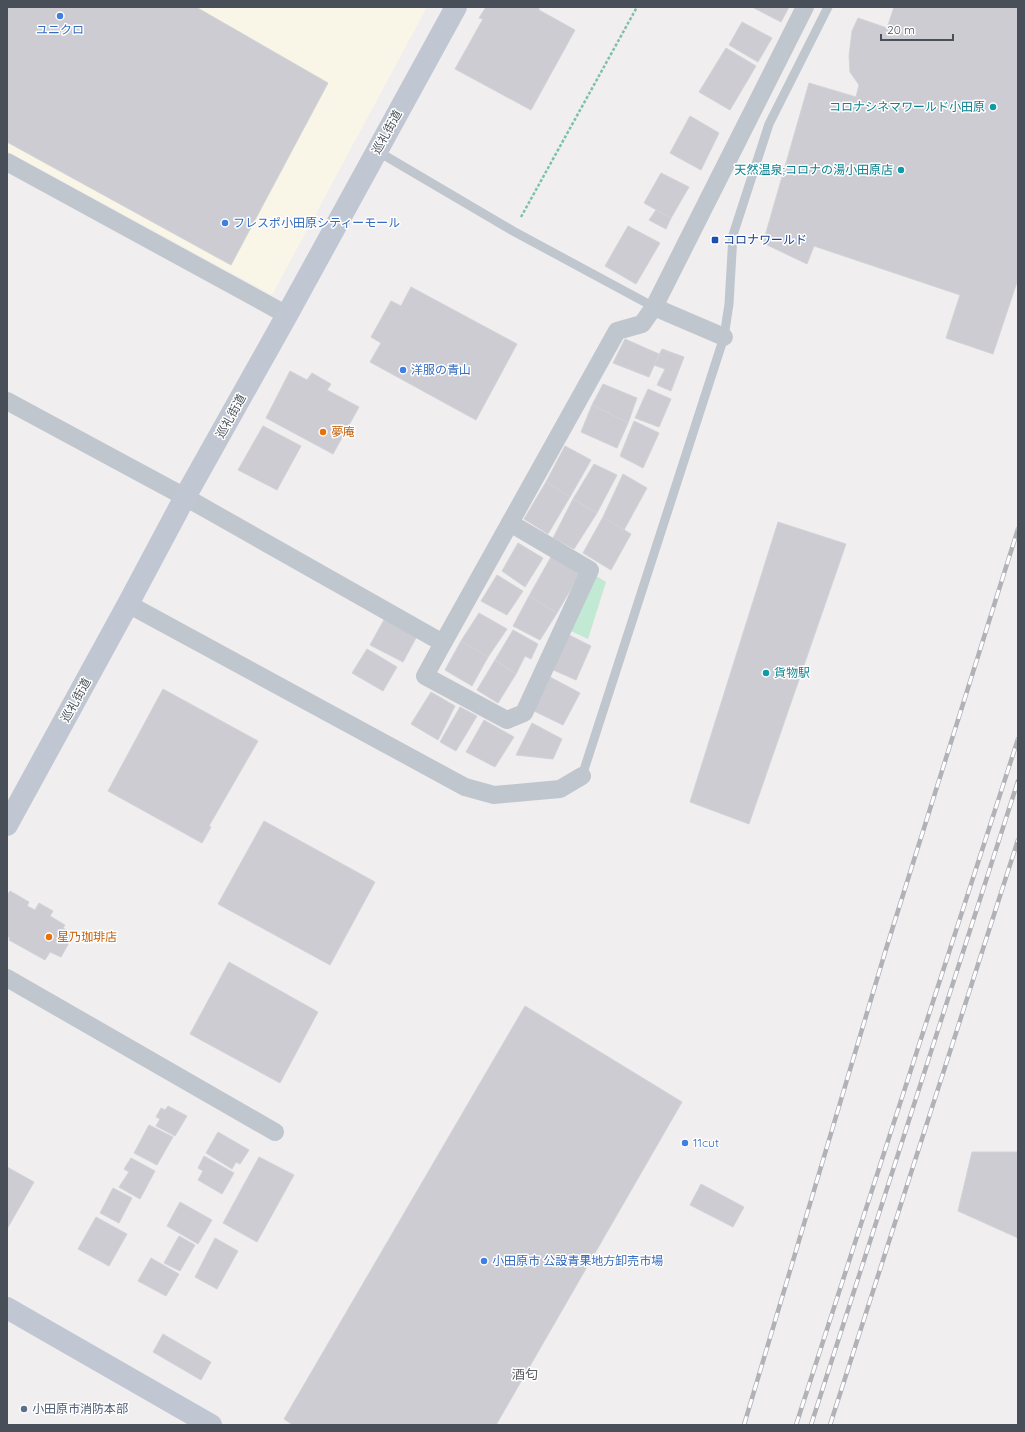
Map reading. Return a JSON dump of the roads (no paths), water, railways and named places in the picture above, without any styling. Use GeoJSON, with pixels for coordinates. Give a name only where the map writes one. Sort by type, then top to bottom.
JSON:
{"type":"FeatureCollection","features":[{"type":"Feature","properties":{"kind":"street","name":"巡礼街道"},"geometry":{"type":"LineString","coordinates":[[7,825],[185,497],[456,7]]}},
{"type":"Feature","properties":{"kind":"street"},"geometry":{"type":"LineString","coordinates":[[510,523],[590,570],[524,713],[507,720],[425,676],[616,331],[642,324],[654,307],[805,7]]}},
{"type":"Feature","properties":{"kind":"street"},"geometry":{"type":"LineString","coordinates":[[7,162],[287,315]]}},
{"type":"Feature","properties":{"kind":"street"},"geometry":{"type":"LineString","coordinates":[[654,307],[724,337]]}},
{"type":"Feature","properties":{"kind":"street"},"geometry":{"type":"LineString","coordinates":[[7,401],[185,497],[443,643]]}},
{"type":"Feature","properties":{"kind":"street"},"geometry":{"type":"LineString","coordinates":[[128,604],[465,787],[494,795],[560,789],[582,776]]}},
{"type":"Feature","properties":{"kind":"street"},"geometry":{"type":"LineString","coordinates":[[7,978],[275,1132]]}},
{"type":"Feature","properties":{"kind":"street"},"geometry":{"type":"LineString","coordinates":[[7,1308],[211,1425]]}},
{"type":"Feature","properties":{"kind":"lane"},"geometry":{"type":"LineString","coordinates":[[582,776],[724,337],[729,304],[733,235],[769,124],[828,7]]}},
{"type":"Feature","properties":{"kind":"lane"},"geometry":{"type":"LineString","coordinates":[[376,151],[513,231],[654,307]]}},
{"type":"Feature","properties":{"kind":"railway"},"geometry":{"type":"LineString","coordinates":[[744,1425],[886,949],[1018,529]]}},
{"type":"Feature","properties":{"kind":"railway"},"geometry":{"type":"LineString","coordinates":[[796,1425],[1018,739]]}},
{"type":"Feature","properties":{"kind":"railway"},"geometry":{"type":"LineString","coordinates":[[811,1425],[1018,781]]}},
{"type":"Feature","properties":{"kind":"railway"},"geometry":{"type":"LineString","coordinates":[[830,1425],[1018,840]]}},
{"type":"Feature","properties":{"kind":"place","name":"ユニクロ"},"geometry":{"type":"Point","coordinates":[60,16]}},
{"type":"Feature","properties":{"kind":"place","name":"コロナシネマワールド小田原"},"geometry":{"type":"Point","coordinates":[993,107]}},
{"type":"Feature","properties":{"kind":"place","name":"天然温泉;コロナの湯小田原店"},"geometry":{"type":"Point","coordinates":[901,170]}},
{"type":"Feature","properties":{"kind":"place","name":"フレスポ小田原シティーモール"},"geometry":{"type":"Point","coordinates":[225,223]}},
{"type":"Feature","properties":{"kind":"place","name":"コロナワールド"},"geometry":{"type":"Point","coordinates":[715,240]}},
{"type":"Feature","properties":{"kind":"place","name":"洋服の青山"},"geometry":{"type":"Point","coordinates":[403,370]}},
{"type":"Feature","properties":{"kind":"place","name":"夢庵"},"geometry":{"type":"Point","coordinates":[323,432]}},
{"type":"Feature","properties":{"kind":"place","name":"貨物駅"},"geometry":{"type":"Point","coordinates":[766,673]}},
{"type":"Feature","properties":{"kind":"place","name":"星乃珈琲店"},"geometry":{"type":"Point","coordinates":[49,937]}},
{"type":"Feature","properties":{"kind":"place","name":"11cut"},"geometry":{"type":"Point","coordinates":[685,1143]}},
{"type":"Feature","properties":{"kind":"place","name":"小田原市 公設青果地方卸売市場"},"geometry":{"type":"Point","coordinates":[484,1261]}},
{"type":"Feature","properties":{"kind":"place","name":"小田原市消防本部"},"geometry":{"type":"Point","coordinates":[24,1409]}},
{"type":"Feature","properties":{"kind":"district","name":"酒匂"},"geometry":{"type":"Point","coordinates":[525,1374]}}]}
